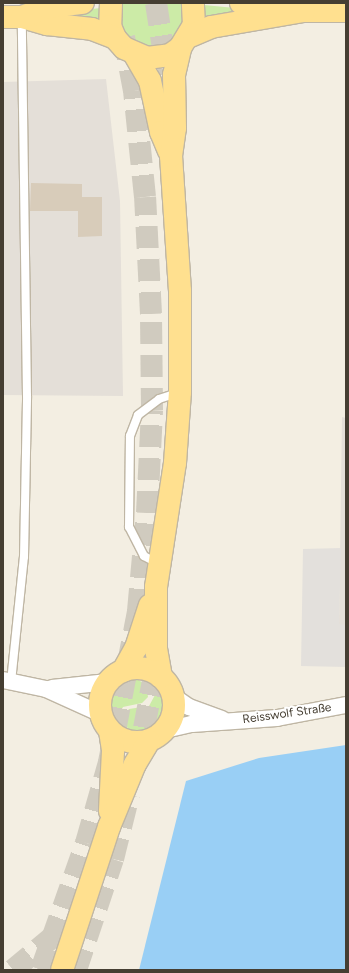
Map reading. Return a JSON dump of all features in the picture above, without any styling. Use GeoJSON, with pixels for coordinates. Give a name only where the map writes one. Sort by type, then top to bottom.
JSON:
{"type":"FeatureCollection","features":[{"type":"Feature","properties":{"kind":"main road"},"geometry":{"type":"LineString","coordinates":[[12,17],[48,7],[83,3]]}},
{"type":"Feature","properties":{"kind":"main road"},"geometry":{"type":"LineString","coordinates":[[111,3],[110,26],[115,38]]}},
{"type":"Feature","properties":{"kind":"main road"},"geometry":{"type":"LineString","coordinates":[[109,827],[113,758],[101,697],[136,648],[156,587],[175,463],[180,392],[180,291],[171,156],[175,128],[174,75],[185,42],[194,25],[193,3]]}},
{"type":"Feature","properties":{"kind":"main road"},"geometry":{"type":"LineString","coordinates":[[241,3],[304,11],[346,11]]}},
{"type":"Feature","properties":{"kind":"main road"},"geometry":{"type":"LineString","coordinates":[[135,55],[159,58],[211,27],[304,11]]}},
{"type":"Feature","properties":{"kind":"main road"},"geometry":{"type":"LineString","coordinates":[[12,17],[47,24],[92,29],[115,38],[135,55],[150,82],[161,132],[171,156]]}},
{"type":"Feature","properties":{"kind":"main road"},"geometry":{"type":"LineString","coordinates":[[62,970],[109,827],[135,764],[174,714],[173,696],[161,677],[156,650],[156,587]]}},
{"type":"Feature","properties":{"kind":"main road"},"geometry":{"type":"LineString","coordinates":[[116,676],[143,668],[161,677]]}},
{"type":"Feature","properties":{"kind":"main road"},"geometry":{"type":"LineString","coordinates":[[105,722],[128,742],[157,735]]}},
{"type":"Feature","properties":{"kind":"street"},"geometry":{"type":"LineString","coordinates":[[7,681],[46,689],[88,687],[116,676]]}},
{"type":"Feature","properties":{"kind":"street"},"geometry":{"type":"LineString","coordinates":[[46,689],[105,722]]}},
{"type":"Feature","properties":{"kind":"street","name":"Reisswolf Straße"},"geometry":{"type":"LineString","coordinates":[[173,696],[189,707],[227,721]]}},
{"type":"Feature","properties":{"kind":"street","name":"Reisswolf Straße"},"geometry":{"type":"LineString","coordinates":[[157,735],[227,721],[271,718],[346,705]]}},
{"type":"Feature","properties":{"kind":"lane"},"geometry":{"type":"LineString","coordinates":[[7,681],[24,557],[27,396],[12,17]]}},
{"type":"Feature","properties":{"kind":"lane"},"geometry":{"type":"LineString","coordinates":[[160,565],[144,556],[129,527],[130,436],[138,415],[148,407],[180,392]]}},
{"type":"Feature","properties":{"kind":"shaded area"},"geometry":{"type":"Polygon","coordinates":[[[106,79],[120,201],[123,396],[3,395],[3,82],[106,79]]]}},
{"type":"Feature","properties":{"kind":"shaded area"},"geometry":{"type":"Polygon","coordinates":[[[342,417],[346,418],[346,667],[339,625],[342,417]]]}},
{"type":"Feature","properties":{"kind":"shaded area"},"geometry":{"type":"Polygon","coordinates":[[[341,548],[339,624],[346,625],[346,667],[301,666],[303,549],[341,548]]]}},
{"type":"Feature","properties":{"kind":"green space"},"geometry":{"type":"Polygon","coordinates":[[[121,3],[184,3],[183,32],[166,47],[143,48],[124,34],[120,24],[121,3]]]}},
{"type":"Feature","properties":{"kind":"green space"},"geometry":{"type":"Polygon","coordinates":[[[204,5],[266,11],[205,22],[204,5]]]}},
{"type":"Feature","properties":{"kind":"green space"},"geometry":{"type":"Polygon","coordinates":[[[101,8],[101,23],[44,14],[101,8]]]}},
{"type":"Feature","properties":{"kind":"green space"},"geometry":{"type":"Polygon","coordinates":[[[137,679],[146,685],[148,697],[142,703],[123,707],[118,717],[120,727],[110,709],[113,693],[122,683],[137,679]]]}},
{"type":"Feature","properties":{"kind":"green space"},"geometry":{"type":"Polygon","coordinates":[[[152,684],[163,698],[162,714],[148,730],[133,732],[124,725],[124,716],[129,709],[149,706],[155,695],[152,684]]]}},
{"type":"Feature","properties":{"kind":"water"},"geometry":{"type":"Polygon","coordinates":[[[346,745],[346,970],[139,970],[186,781],[259,758],[346,745]]]}},
{"type":"Feature","properties":{"kind":"building"},"geometry":{"type":"Polygon","coordinates":[[[31,183],[82,184],[82,197],[102,197],[102,236],[78,237],[78,211],[30,211],[31,183]]]}},
{"type":"Feature","properties":{"kind":"tunnel"},"geometry":{"type":"LineString","coordinates":[[156,3],[167,74]]}},
{"type":"Feature","properties":{"kind":"tunnel"},"geometry":{"type":"LineString","coordinates":[[41,970],[86,843],[109,762],[138,611],[147,513],[152,410],[151,314],[145,197],[134,91],[124,37]]}},
{"type":"Feature","properties":{"kind":"tunnel"},"geometry":{"type":"LineString","coordinates":[[138,760],[158,654]]}},
{"type":"Feature","properties":{"kind":"tunnel"},"geometry":{"type":"LineString","coordinates":[[76,970],[113,859],[129,795]]}},
{"type":"Feature","properties":{"kind":"tunnel"},"geometry":{"type":"LineString","coordinates":[[13,970],[55,935]]}}]}
